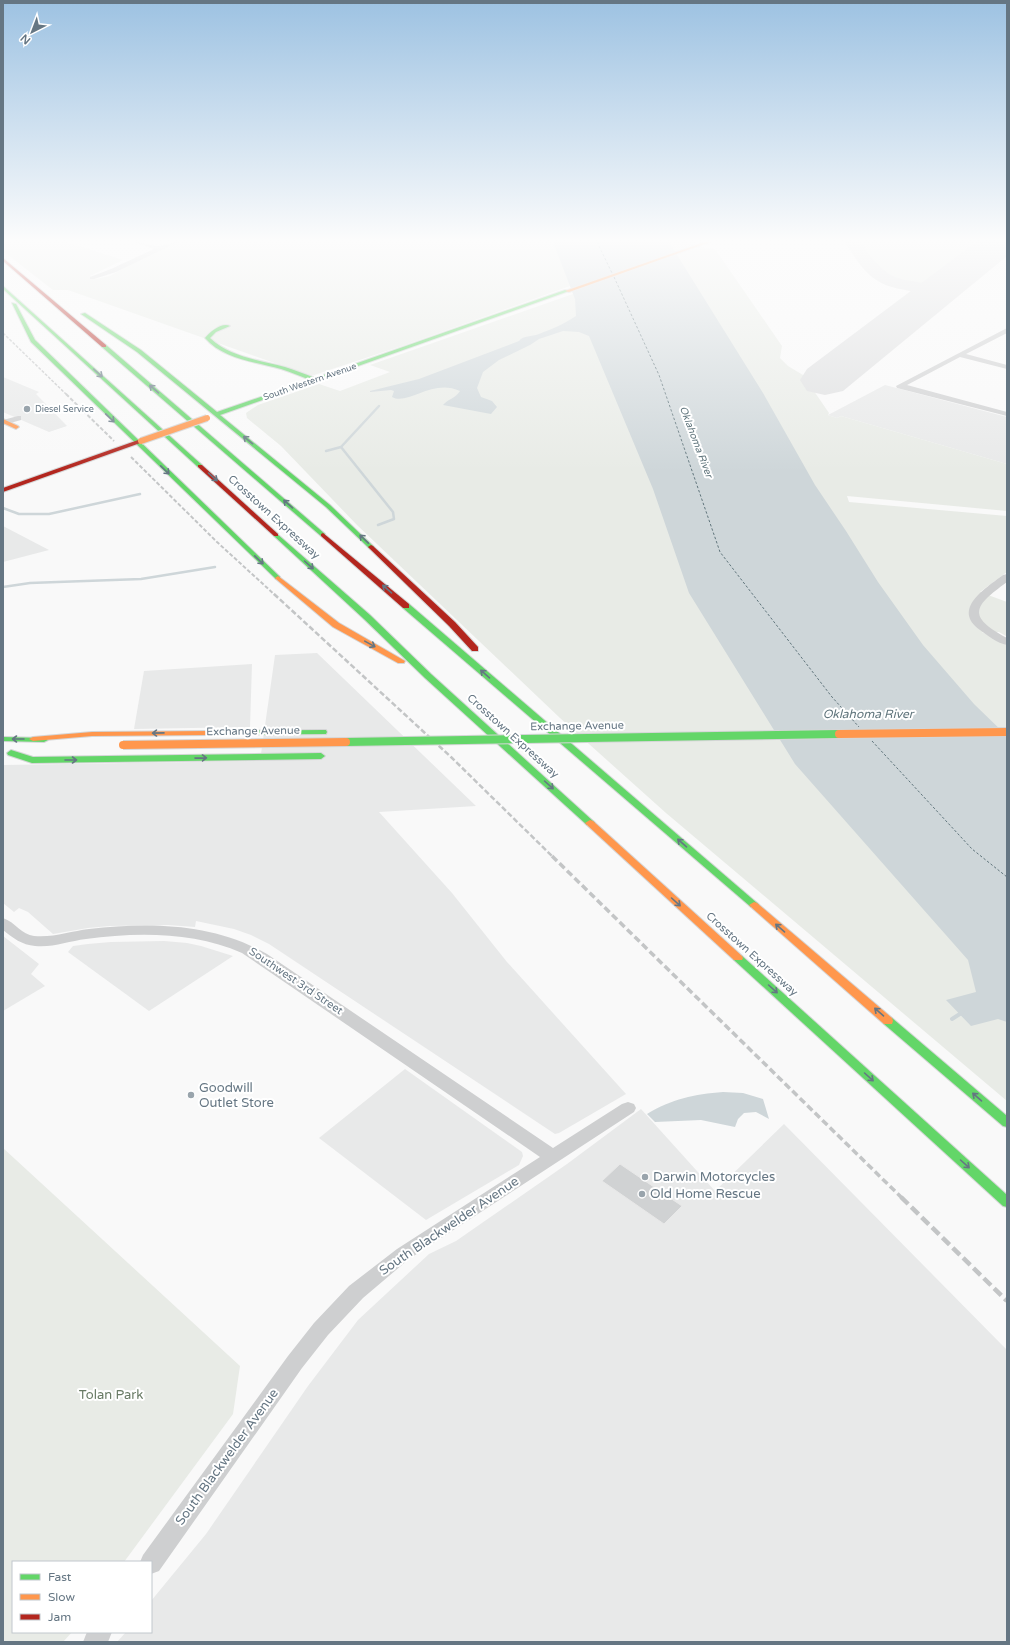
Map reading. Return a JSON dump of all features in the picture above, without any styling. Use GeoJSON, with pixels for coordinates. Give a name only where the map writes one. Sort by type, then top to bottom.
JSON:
{"type":"FeatureCollection","features":[{"type":"Feature","properties":{"kind":"main road"},"geometry":{"type":"LineString","coordinates":[[21,319],[33,341],[282,582],[336,625],[428,676]]}},
{"type":"Feature","properties":{"kind":"main road","name":"Crosstown Expressway"},"geometry":{"type":"LineString","coordinates":[[38,319],[367,617],[428,676],[1007,1202]]}},
{"type":"Feature","properties":{"kind":"main road","name":"Crosstown Expressway"},"geometry":{"type":"LineString","coordinates":[[72,319],[1007,1123]]}},
{"type":"Feature","properties":{"kind":"main road"},"geometry":{"type":"LineString","coordinates":[[91,319],[139,351],[328,506],[452,624],[546,727]]}},
{"type":"Feature","properties":{"kind":"main road","name":"South Western Avenue"},"geometry":{"type":"LineString","coordinates":[[3,490],[488,319]]}},
{"type":"Feature","properties":{"kind":"main road"},"geometry":{"type":"LineString","coordinates":[[228,326],[210,333],[207,338],[208,341],[214,345],[266,365],[275,371],[311,381]]}},
{"type":"Feature","properties":{"kind":"main road"},"geometry":{"type":"LineString","coordinates":[[4,422],[17,422]]}},
{"type":"Feature","properties":{"kind":"main road"},"geometry":{"type":"LineString","coordinates":[[33,739],[92,734],[323,732]]}},
{"type":"Feature","properties":{"kind":"main road","name":"Exchange Avenue"},"geometry":{"type":"LineString","coordinates":[[3,739],[33,739],[115,745],[1007,732]]}},
{"type":"Feature","properties":{"kind":"main road"},"geometry":{"type":"LineString","coordinates":[[7,753],[96,750]]}},
{"type":"Feature","properties":{"kind":"main road"},"geometry":{"type":"LineString","coordinates":[[7,753],[32,760],[321,756]]}},
{"type":"Feature","properties":{"kind":"street"},"geometry":{"type":"LineString","coordinates":[[1007,330],[900,386],[1007,414]]}},
{"type":"Feature","properties":{"kind":"street"},"geometry":{"type":"LineString","coordinates":[[959,355],[1007,367]]}},
{"type":"Feature","properties":{"kind":"street"},"geometry":{"type":"LineString","coordinates":[[1007,577],[975,603],[973,612],[979,625],[1007,642]]}},
{"type":"Feature","properties":{"kind":"street"},"geometry":{"type":"LineString","coordinates":[[321,756],[323,732]]}},
{"type":"Feature","properties":{"kind":"street","name":"Southwest 3rd Street"},"geometry":{"type":"LineString","coordinates":[[3,923],[24,938],[35,941],[45,941],[99,932],[156,930],[202,934],[238,944],[264,959],[553,1157]]}},
{"type":"Feature","properties":{"kind":"street","name":"South Blackwelder Avenue"},"geometry":{"type":"LineString","coordinates":[[152,1562],[303,1351],[321,1329],[356,1292],[403,1254],[628,1108]]}},
{"type":"Feature","properties":{"kind":"street"},"geometry":{"type":"LineString","coordinates":[[94,1642],[100,1633]]}},
{"type":"Feature","properties":{"kind":"shaded area","name":"Diesel Service"},"geometry":{"type":"Polygon","coordinates":[[[3,377],[39,392],[36,394],[67,426],[49,432],[3,412],[3,377]]]}},
{"type":"Feature","properties":{"kind":"shaded area"},"geometry":{"type":"Polygon","coordinates":[[[885,385],[1007,417],[1007,464],[841,416],[837,418],[828,415],[885,385]]]}},
{"type":"Feature","properties":{"kind":"shaded area"},"geometry":{"type":"Polygon","coordinates":[[[3,526],[49,550],[3,562],[3,526]]]}},
{"type":"Feature","properties":{"kind":"shaded area"},"geometry":{"type":"Polygon","coordinates":[[[317,653],[476,806],[379,812],[452,893],[507,962],[626,1094],[555,1134],[269,944],[251,935],[234,929],[196,921],[195,927],[168,925],[110,926],[53,934],[28,912],[19,908],[14,912],[3,903],[3,765],[260,761],[275,655],[317,653]]]}},
{"type":"Feature","properties":{"kind":"shaded area"},"geometry":{"type":"Polygon","coordinates":[[[252,664],[250,727],[134,729],[144,671],[252,664]]]}},
{"type":"Feature","properties":{"kind":"shaded area"},"geometry":{"type":"Polygon","coordinates":[[[3,936],[39,964],[31,974],[45,986],[3,1011],[3,936]]]}},
{"type":"Feature","properties":{"kind":"shaded area"},"geometry":{"type":"Polygon","coordinates":[[[164,941],[201,946],[233,956],[149,1011],[68,952],[73,946],[88,944],[164,941]]]}},
{"type":"Feature","properties":{"kind":"shaded area"},"geometry":{"type":"Polygon","coordinates":[[[405,1069],[522,1152],[523,1156],[519,1165],[426,1220],[319,1138],[405,1069]]]}},
{"type":"Feature","properties":{"kind":"shaded area"},"geometry":{"type":"Polygon","coordinates":[[[641,1109],[715,1191],[784,1124],[1007,1350],[1007,1642],[117,1642],[125,1633],[152,1633],[152,1600],[206,1534],[308,1386],[358,1320],[429,1254],[456,1241],[567,1164],[641,1109]]]}},
{"type":"Feature","properties":{"kind":"green space"},"geometry":{"type":"Polygon","coordinates":[[[149,319],[478,319],[405,345],[311,376],[149,319]]]}},
{"type":"Feature","properties":{"kind":"green space"},"geometry":{"type":"Polygon","coordinates":[[[502,319],[763,319],[782,346],[780,358],[788,366],[803,375],[829,413],[828,415],[837,418],[841,416],[1007,464],[1007,511],[847,496],[849,502],[1007,516],[1007,572],[980,592],[1007,602],[1007,635],[1006,636],[999,632],[982,632],[1007,645],[1007,1101],[666,813],[560,718],[357,525],[281,446],[247,418],[246,413],[258,405],[319,384],[340,391],[390,372],[370,365],[502,319]]]}},
{"type":"Feature","properties":{"kind":"green space","name":"Tolan Park"},"geometry":{"type":"Polygon","coordinates":[[[3,1148],[240,1366],[233,1414],[125,1561],[12,1561],[12,1633],[71,1633],[63,1642],[3,1642],[3,1148]]]}},
{"type":"Feature","properties":{"kind":"water","name":"Oklahoma River"},"geometry":{"type":"Polygon","coordinates":[[[571,319],[717,319],[763,393],[815,485],[878,582],[923,645],[974,704],[1007,736],[1007,1022],[998,1019],[971,1026],[946,1000],[976,992],[968,960],[795,764],[689,593],[653,489],[589,336],[579,332],[563,331],[539,339],[499,360],[483,372],[477,388],[481,397],[492,401],[497,407],[491,414],[443,405],[460,391],[450,388],[430,390],[398,399],[392,397],[394,391],[391,390],[370,392],[419,379],[562,324],[571,319]]]}},
{"type":"Feature","properties":{"kind":"water"},"geometry":{"type":"Polygon","coordinates":[[[723,1092],[743,1093],[763,1099],[769,1119],[756,1112],[744,1113],[738,1119],[735,1127],[701,1120],[655,1122],[647,1114],[674,1101],[684,1098],[702,1094],[723,1092]]]}},
{"type":"Feature","properties":{"kind":"building","name":"Old Home Rescue"},"geometry":{"type":"Polygon","coordinates":[[[620,1164],[682,1206],[664,1224],[602,1181],[620,1164]]]}},
{"type":"Feature","properties":{"kind":"waterway"},"geometry":{"type":"LineString","coordinates":[[341,447],[379,406]]}},
{"type":"Feature","properties":{"kind":"waterway"},"geometry":{"type":"LineString","coordinates":[[326,451],[341,447]]}},
{"type":"Feature","properties":{"kind":"waterway"},"geometry":{"type":"LineString","coordinates":[[341,447],[393,512],[394,519],[378,525]]}},
{"type":"Feature","properties":{"kind":"waterway"},"geometry":{"type":"LineString","coordinates":[[3,508],[19,514],[49,514],[140,494]]}},
{"type":"Feature","properties":{"kind":"waterway"},"geometry":{"type":"LineString","coordinates":[[3,587],[30,583],[141,579],[215,567]]}},
{"type":"Feature","properties":{"kind":"waterway"},"geometry":{"type":"LineString","coordinates":[[952,1019],[963,1012]]}},
{"type":"Feature","properties":{"kind":"ferry route"},"geometry":{"type":"LineString","coordinates":[[633,319],[659,375],[720,552],[832,697],[859,727]]}},
{"type":"Feature","properties":{"kind":"ferry route"},"geometry":{"type":"LineString","coordinates":[[872,741],[972,849],[1007,877]]}},
{"type":"Feature","properties":{"kind":"runway"},"geometry":{"type":"LineString","coordinates":[[825,380],[903,319]]}},
{"type":"Feature","properties":{"kind":"railway"},"geometry":{"type":"LineString","coordinates":[[3,333],[67,395]]}},
{"type":"Feature","properties":{"kind":"railway"},"geometry":{"type":"LineString","coordinates":[[66,394],[114,441]]}},
{"type":"Feature","properties":{"kind":"railway"},"geometry":{"type":"LineString","coordinates":[[131,457],[217,542],[275,595]]}},
{"type":"Feature","properties":{"kind":"railway"},"geometry":{"type":"LineString","coordinates":[[274,594],[451,757],[553,857]]}},
{"type":"Feature","properties":{"kind":"railway"},"geometry":{"type":"LineString","coordinates":[[552,856],[902,1198]]}},
{"type":"Feature","properties":{"kind":"railway"},"geometry":{"type":"LineString","coordinates":[[901,1197],[1007,1301]]}},
{"type":"Feature","properties":{"kind":"traffic: fast"},"geometry":{"type":"LineString","coordinates":[[22,319],[33,341],[278,578]]}},
{"type":"Feature","properties":{"kind":"traffic: fast"},"geometry":{"type":"LineString","coordinates":[[38,319],[200,466]]}},
{"type":"Feature","properties":{"kind":"traffic: fast"},"geometry":{"type":"LineString","coordinates":[[90,319],[139,351],[328,506],[371,547]]}},
{"type":"Feature","properties":{"kind":"traffic: fast"},"geometry":{"type":"LineString","coordinates":[[217,414],[488,319]]}},
{"type":"Feature","properties":{"kind":"traffic: fast"},"geometry":{"type":"LineString","coordinates":[[228,326],[214,331],[207,338],[222,349],[242,358],[287,369],[315,380]]}},
{"type":"Feature","properties":{"kind":"traffic: fast"},"geometry":{"type":"LineString","coordinates":[[104,346],[323,535]]}},
{"type":"Feature","properties":{"kind":"traffic: fast"},"geometry":{"type":"LineString","coordinates":[[276,535],[590,823]]}},
{"type":"Feature","properties":{"kind":"traffic: fast"},"geometry":{"type":"LineString","coordinates":[[406,606],[754,905]]}},
{"type":"Feature","properties":{"kind":"traffic: fast"},"geometry":{"type":"LineString","coordinates":[[207,733],[323,732]]}},
{"type":"Feature","properties":{"kind":"traffic: fast"},"geometry":{"type":"LineString","coordinates":[[346,742],[839,734]]}},
{"type":"Feature","properties":{"kind":"traffic: fast"},"geometry":{"type":"LineString","coordinates":[[3,739],[44,740]]}},
{"type":"Feature","properties":{"kind":"traffic: fast"},"geometry":{"type":"LineString","coordinates":[[11,753],[32,760],[321,756]]}},
{"type":"Feature","properties":{"kind":"traffic: fast"},"geometry":{"type":"LineString","coordinates":[[738,958],[1007,1202]]}},
{"type":"Feature","properties":{"kind":"traffic: fast"},"geometry":{"type":"LineString","coordinates":[[888,1021],[1007,1123]]}},
{"type":"Feature","properties":{"kind":"traffic: slow"},"geometry":{"type":"LineString","coordinates":[[141,441],[207,418]]}},
{"type":"Feature","properties":{"kind":"traffic: slow"},"geometry":{"type":"LineString","coordinates":[[3,421],[16,427]]}},
{"type":"Feature","properties":{"kind":"traffic: slow"},"geometry":{"type":"LineString","coordinates":[[278,578],[336,625],[401,661]]}},
{"type":"Feature","properties":{"kind":"traffic: slow"},"geometry":{"type":"LineString","coordinates":[[839,734],[1007,732]]}},
{"type":"Feature","properties":{"kind":"traffic: slow"},"geometry":{"type":"LineString","coordinates":[[33,739],[92,734],[207,733]]}},
{"type":"Feature","properties":{"kind":"traffic: slow"},"geometry":{"type":"LineString","coordinates":[[123,745],[346,742]]}},
{"type":"Feature","properties":{"kind":"traffic: slow"},"geometry":{"type":"LineString","coordinates":[[590,823],[738,958]]}},
{"type":"Feature","properties":{"kind":"traffic: slow"},"geometry":{"type":"LineString","coordinates":[[754,905],[888,1021]]}},
{"type":"Feature","properties":{"kind":"traffic: jam"},"geometry":{"type":"LineString","coordinates":[[72,319],[104,346]]}},
{"type":"Feature","properties":{"kind":"traffic: jam"},"geometry":{"type":"LineString","coordinates":[[3,490],[141,441]]}},
{"type":"Feature","properties":{"kind":"traffic: jam"},"geometry":{"type":"LineString","coordinates":[[200,466],[276,535]]}},
{"type":"Feature","properties":{"kind":"traffic: jam"},"geometry":{"type":"LineString","coordinates":[[323,535],[406,606]]}},
{"type":"Feature","properties":{"kind":"traffic: jam"},"geometry":{"type":"LineString","coordinates":[[371,547],[452,624],[475,649]]}},
{"type":"Feature","properties":{"kind":"place","name":"Diesel Service"},"geometry":{"type":"Point","coordinates":[27,409]}},
{"type":"Feature","properties":{"kind":"place","name":"Goodwill Outlet Store"},"geometry":{"type":"Point","coordinates":[191,1095]}},
{"type":"Feature","properties":{"kind":"place","name":"Darwin Motorcycles"},"geometry":{"type":"Point","coordinates":[645,1177]}},
{"type":"Feature","properties":{"kind":"place","name":"Old Home Rescue"},"geometry":{"type":"Point","coordinates":[642,1194]}}]}
